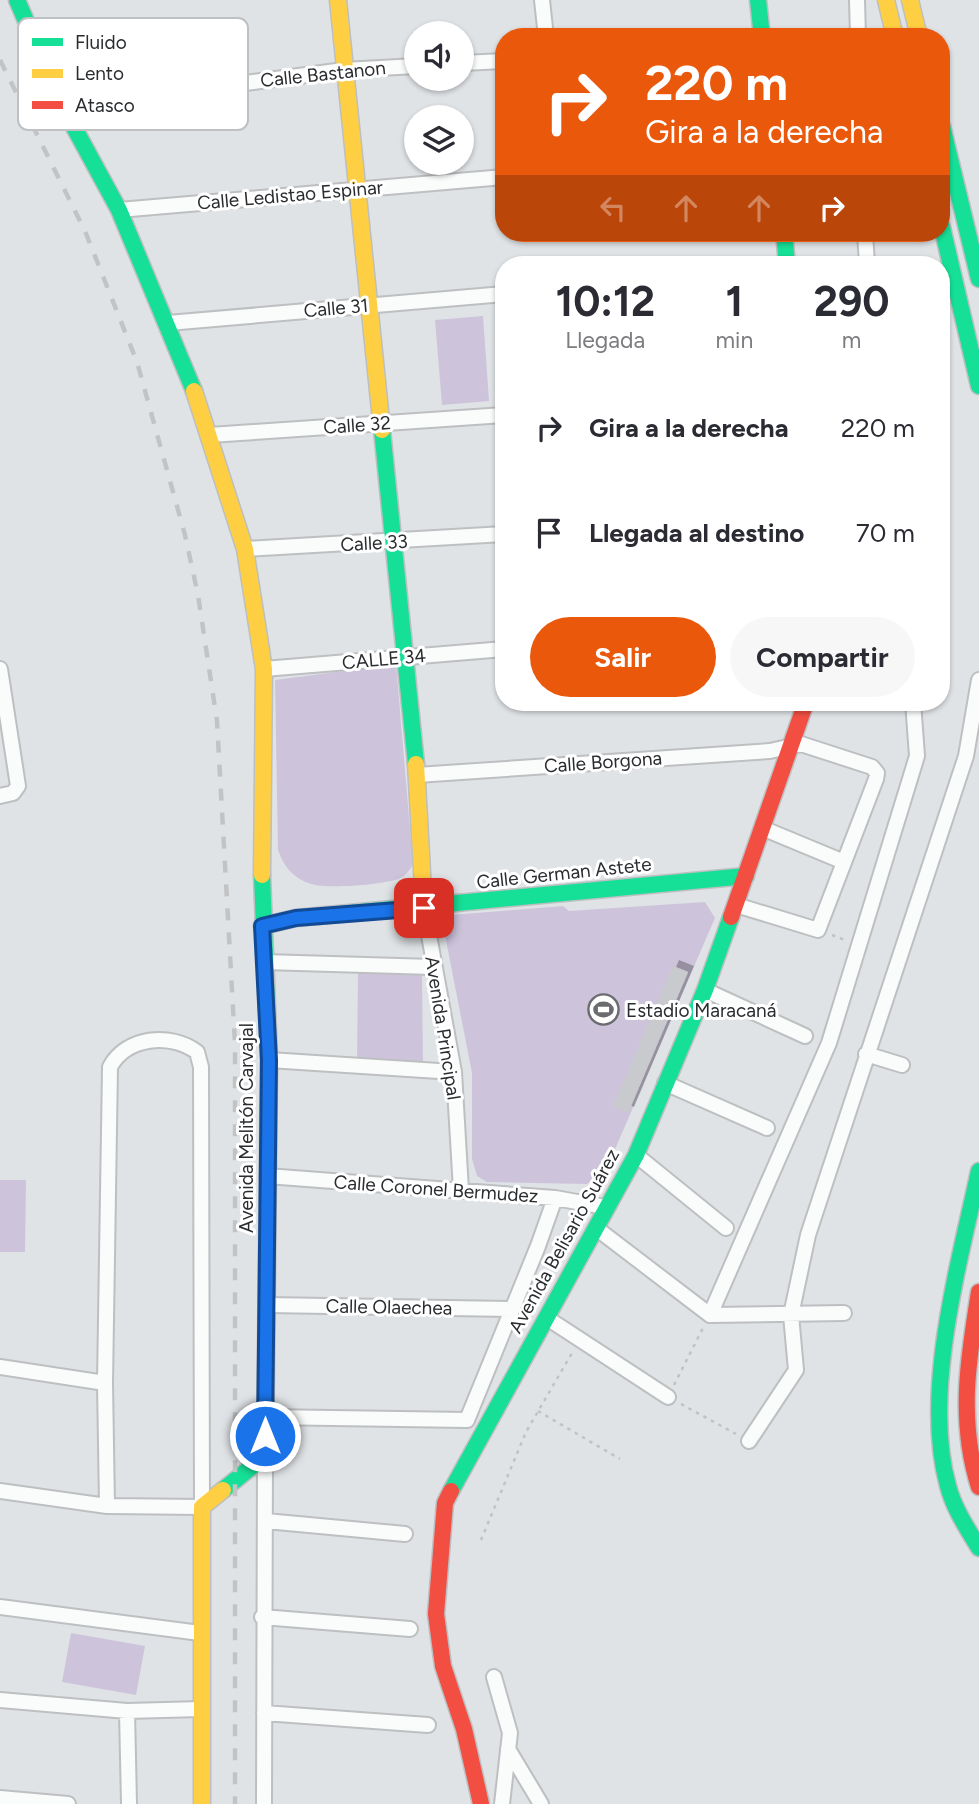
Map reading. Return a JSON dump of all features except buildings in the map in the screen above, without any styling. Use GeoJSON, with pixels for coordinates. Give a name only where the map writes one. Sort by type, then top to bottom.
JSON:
{"type":"FeatureCollection","features":[{"type":"Feature","properties":{"kind":"main road","name":"Avenida Melitón Carvajal"},"geometry":{"type":"LineString","coordinates":[[17,0],[25,18]]}},
{"type":"Feature","properties":{"kind":"main road"},"geometry":{"type":"LineString","coordinates":[[338,0],[379,424],[394,542],[417,775],[424,908]]}},
{"type":"Feature","properties":{"kind":"main road"},"geometry":{"type":"LineString","coordinates":[[758,0],[761,28]]}},
{"type":"Feature","properties":{"kind":"main road"},"geometry":{"type":"LineString","coordinates":[[886,0],[893,28]]}},
{"type":"Feature","properties":{"kind":"main road"},"geometry":{"type":"LineString","coordinates":[[910,0],[917,28]]}},
{"type":"Feature","properties":{"kind":"main road","name":"Avenida Melitón Carvajal"},"geometry":{"type":"LineString","coordinates":[[75,130],[118,210],[168,323],[211,435],[245,549],[264,669],[262,926],[269,1060],[265,1456]]}},
{"type":"Feature","properties":{"kind":"main road"},"geometry":{"type":"LineString","coordinates":[[950,159],[979,279]]}},
{"type":"Feature","properties":{"kind":"main road"},"geometry":{"type":"LineString","coordinates":[[950,261],[979,386]]}},
{"type":"Feature","properties":{"kind":"main road","name":"Avenida Belisario Suárez"},"geometry":{"type":"LineString","coordinates":[[481,1804],[464,1730],[443,1666],[436,1614],[445,1503],[468,1455],[636,1155],[705,990],[803,711]]}},
{"type":"Feature","properties":{"kind":"main road","name":"Calle German Astete"},"geometry":{"type":"LineString","coordinates":[[262,926],[296,918],[746,876]]}},
{"type":"Feature","properties":{"kind":"main road"},"geometry":{"type":"LineString","coordinates":[[979,1171],[939,1375],[937,1414],[946,1478],[956,1509],[979,1548]]}},
{"type":"Feature","properties":{"kind":"main road"},"geometry":{"type":"LineString","coordinates":[[979,1292],[965,1375],[964,1439],[979,1487]]}},
{"type":"Feature","properties":{"kind":"main road"},"geometry":{"type":"LineString","coordinates":[[202,1804],[202,1507],[265,1456]]}},
{"type":"Feature","properties":{"kind":"street"},"geometry":{"type":"LineString","coordinates":[[542,0],[544,28]]}},
{"type":"Feature","properties":{"kind":"street"},"geometry":{"type":"LineString","coordinates":[[857,0],[858,28]]}},
{"type":"Feature","properties":{"kind":"street"},"geometry":{"type":"LineString","coordinates":[[474,62],[495,61]]}},
{"type":"Feature","properties":{"kind":"street","name":"Calle Bastanon"},"geometry":{"type":"LineString","coordinates":[[248,83],[344,70],[404,67]]}},
{"type":"Feature","properties":{"kind":"street","name":"Calle Ledistao Espinar"},"geometry":{"type":"LineString","coordinates":[[118,210],[495,178]]}},
{"type":"Feature","properties":{"kind":"street","name":"Calle 31"},"geometry":{"type":"LineString","coordinates":[[168,323],[495,295]]}},
{"type":"Feature","properties":{"kind":"street","name":"Calle 32"},"geometry":{"type":"LineString","coordinates":[[211,435],[495,416]]}},
{"type":"Feature","properties":{"kind":"street","name":"Calle 33"},"geometry":{"type":"LineString","coordinates":[[245,549],[495,535]]}},
{"type":"Feature","properties":{"kind":"street","name":"CALLE 34"},"geometry":{"type":"LineString","coordinates":[[264,669],[495,650]]}},
{"type":"Feature","properties":{"kind":"street"},"geometry":{"type":"LineString","coordinates":[[0,669],[18,786],[13,793],[0,796]]}},
{"type":"Feature","properties":{"kind":"street"},"geometry":{"type":"LineString","coordinates":[[748,1441],[796,1370],[791,1315],[808,1235],[967,756],[979,680]]}},
{"type":"Feature","properties":{"kind":"street"},"geometry":{"type":"LineString","coordinates":[[710,1315],[829,1043],[917,756],[914,711]]}},
{"type":"Feature","properties":{"kind":"street","name":"Calle Borgona"},"geometry":{"type":"LineString","coordinates":[[417,775],[770,751],[801,744],[872,767],[877,773],[844,862]]}},
{"type":"Feature","properties":{"kind":"street"},"geometry":{"type":"LineString","coordinates":[[736,905],[818,930],[844,862],[762,828]]}},
{"type":"Feature","properties":{"kind":"street","name":"Avenida Principal"},"geometry":{"type":"LineString","coordinates":[[424,908],[454,1072],[461,1190]]}},
{"type":"Feature","properties":{"kind":"street"},"geometry":{"type":"LineString","coordinates":[[264,962],[433,967]]}},
{"type":"Feature","properties":{"kind":"street"},"geometry":{"type":"LineString","coordinates":[[705,990],[805,1036]]}},
{"type":"Feature","properties":{"kind":"street"},"geometry":{"type":"LineString","coordinates":[[0,1491],[107,1506],[202,1507],[201,1067],[197,1052],[187,1044],[157,1041],[132,1044],[118,1053],[110,1067],[105,1383],[107,1506]]}},
{"type":"Feature","properties":{"kind":"street"},"geometry":{"type":"LineString","coordinates":[[866,1054],[902,1065]]}},
{"type":"Feature","properties":{"kind":"street"},"geometry":{"type":"LineString","coordinates":[[269,1060],[454,1072]]}},
{"type":"Feature","properties":{"kind":"street"},"geometry":{"type":"LineString","coordinates":[[665,1083],[766,1128]]}},
{"type":"Feature","properties":{"kind":"street"},"geometry":{"type":"LineString","coordinates":[[636,1155],[726,1228]]}},
{"type":"Feature","properties":{"kind":"street","name":"Calle Coronel Bermudez"},"geometry":{"type":"LineString","coordinates":[[267,1176],[555,1198],[605,1207]]}},
{"type":"Feature","properties":{"kind":"street"},"geometry":{"type":"LineString","coordinates":[[265,1417],[467,1420],[555,1198]]}},
{"type":"Feature","properties":{"kind":"street"},"geometry":{"type":"LineString","coordinates":[[596,1228],[710,1315],[845,1313]]}},
{"type":"Feature","properties":{"kind":"street","name":"Calle Olaechea"},"geometry":{"type":"LineString","coordinates":[[267,1305],[511,1309]]}},
{"type":"Feature","properties":{"kind":"street"},"geometry":{"type":"LineString","coordinates":[[547,1318],[668,1397]]}},
{"type":"Feature","properties":{"kind":"street"},"geometry":{"type":"LineString","coordinates":[[0,1367],[105,1383]]}},
{"type":"Feature","properties":{"kind":"street","name":"Avenida Melitón Carvajal"},"geometry":{"type":"LineString","coordinates":[[264,1804],[262,1617],[266,1521],[265,1456]]}},
{"type":"Feature","properties":{"kind":"street"},"geometry":{"type":"LineString","coordinates":[[266,1521],[405,1534]]}},
{"type":"Feature","properties":{"kind":"street"},"geometry":{"type":"LineString","coordinates":[[0,1607],[200,1633]]}},
{"type":"Feature","properties":{"kind":"street"},"geometry":{"type":"LineString","coordinates":[[262,1617],[410,1629]]}},
{"type":"Feature","properties":{"kind":"street"},"geometry":{"type":"LineString","coordinates":[[494,1677],[510,1733],[502,1804]]}},
{"type":"Feature","properties":{"kind":"street"},"geometry":{"type":"LineString","coordinates":[[0,1700],[128,1711],[201,1709]]}},
{"type":"Feature","properties":{"kind":"street"},"geometry":{"type":"LineString","coordinates":[[128,1711],[129,1804]]}},
{"type":"Feature","properties":{"kind":"street"},"geometry":{"type":"LineString","coordinates":[[264,1713],[428,1725]]}},
{"type":"Feature","properties":{"kind":"street"},"geometry":{"type":"LineString","coordinates":[[508,1749],[541,1804]]}},
{"type":"Feature","properties":{"kind":"street"},"geometry":{"type":"LineString","coordinates":[[0,1798],[68,1804]]}},
{"type":"Feature","properties":{"kind":"path"},"geometry":{"type":"LineString","coordinates":[[818,930],[858,944]]}},
{"type":"Feature","properties":{"kind":"path"},"geometry":{"type":"LineString","coordinates":[[710,1315],[668,1397],[748,1441]]}},
{"type":"Feature","properties":{"kind":"path"},"geometry":{"type":"LineString","coordinates":[[481,1540],[526,1432],[581,1338]]}},
{"type":"Feature","properties":{"kind":"path"},"geometry":{"type":"LineString","coordinates":[[538,1411],[621,1459]]}},
{"type":"Feature","properties":{"kind":"shaded area"},"geometry":{"type":"Polygon","coordinates":[[[483,316],[489,401],[442,405],[435,320],[483,316]]]}},
{"type":"Feature","properties":{"kind":"shaded area"},"geometry":{"type":"Polygon","coordinates":[[[396,664],[413,864],[401,878],[379,883],[329,886],[305,882],[290,871],[278,850],[275,680],[396,664]]]}},
{"type":"Feature","properties":{"kind":"shaded area","name":"Estadio Maracaná"},"geometry":{"type":"Polygon","coordinates":[[[705,902],[715,918],[606,1170],[587,1184],[487,1182],[477,1176],[472,1159],[472,1073],[443,925],[451,915],[563,906],[569,911],[705,902]]]}},
{"type":"Feature","properties":{"kind":"shaded area"},"geometry":{"type":"Polygon","coordinates":[[[358,971],[422,972],[423,1064],[357,1062],[358,971]]]}},
{"type":"Feature","properties":{"kind":"shaded area"},"geometry":{"type":"Polygon","coordinates":[[[0,1180],[26,1180],[25,1252],[0,1252],[0,1180]]]}},
{"type":"Feature","properties":{"kind":"shaded area"},"geometry":{"type":"Polygon","coordinates":[[[71,1633],[145,1646],[136,1695],[62,1682],[71,1633]]]}},
{"type":"Feature","properties":{"kind":"railway"},"geometry":{"type":"LineString","coordinates":[[0,60],[18,96]]}},
{"type":"Feature","properties":{"kind":"railway"},"geometry":{"type":"LineString","coordinates":[[35,130],[85,231],[137,362],[185,535],[198,595],[217,721],[235,1044],[235,1804]]}},
{"type":"Feature","properties":{"kind":"traffic: fast"},"geometry":{"type":"LineString","coordinates":[[17,0],[25,18]]}},
{"type":"Feature","properties":{"kind":"traffic: fast"},"geometry":{"type":"LineString","coordinates":[[758,0],[761,28]]}},
{"type":"Feature","properties":{"kind":"traffic: fast"},"geometry":{"type":"LineString","coordinates":[[76,130],[119,210],[194,391]]}},
{"type":"Feature","properties":{"kind":"traffic: fast"},"geometry":{"type":"LineString","coordinates":[[950,159],[979,279]]}},
{"type":"Feature","properties":{"kind":"traffic: fast"},"geometry":{"type":"LineString","coordinates":[[785,242],[786,256]]}},
{"type":"Feature","properties":{"kind":"traffic: fast"},"geometry":{"type":"LineString","coordinates":[[945,242],[949,256]]}},
{"type":"Feature","properties":{"kind":"traffic: fast"},"geometry":{"type":"LineString","coordinates":[[950,261],[979,386]]}},
{"type":"Feature","properties":{"kind":"traffic: fast"},"geometry":{"type":"LineString","coordinates":[[382,430],[416,764]]}},
{"type":"Feature","properties":{"kind":"traffic: fast"},"geometry":{"type":"LineString","coordinates":[[223,1490],[265,1456],[269,1060],[262,875]]}},
{"type":"Feature","properties":{"kind":"traffic: fast"},"geometry":{"type":"LineString","coordinates":[[262,926],[296,918],[746,876]]}},
{"type":"Feature","properties":{"kind":"traffic: fast"},"geometry":{"type":"LineString","coordinates":[[451,1491],[636,1155],[705,990],[731,917]]}},
{"type":"Feature","properties":{"kind":"traffic: fast"},"geometry":{"type":"LineString","coordinates":[[979,1171],[946,1329],[939,1411],[941,1450],[948,1486],[957,1510],[979,1548]]}},
{"type":"Feature","properties":{"kind":"traffic: slow"},"geometry":{"type":"LineString","coordinates":[[338,0],[382,430]]}},
{"type":"Feature","properties":{"kind":"traffic: slow"},"geometry":{"type":"LineString","coordinates":[[886,0],[893,28]]}},
{"type":"Feature","properties":{"kind":"traffic: slow"},"geometry":{"type":"LineString","coordinates":[[910,0],[917,28]]}},
{"type":"Feature","properties":{"kind":"traffic: slow"},"geometry":{"type":"LineString","coordinates":[[194,391],[245,549],[264,669],[262,875]]}},
{"type":"Feature","properties":{"kind":"traffic: slow"},"geometry":{"type":"LineString","coordinates":[[416,764],[424,908]]}},
{"type":"Feature","properties":{"kind":"traffic: slow"},"geometry":{"type":"LineString","coordinates":[[202,1804],[202,1507],[223,1490]]}},
{"type":"Feature","properties":{"kind":"traffic: jam"},"geometry":{"type":"LineString","coordinates":[[731,917],[803,711]]}},
{"type":"Feature","properties":{"kind":"traffic: jam"},"geometry":{"type":"LineString","coordinates":[[979,1292],[967,1390],[969,1438],[979,1487]]}},
{"type":"Feature","properties":{"kind":"traffic: jam"},"geometry":{"type":"LineString","coordinates":[[451,1491],[445,1503],[436,1614],[443,1666],[464,1729],[481,1804]]}},
{"type":"Feature","properties":{"kind":"place","name":"Estadio Maracaná"},"geometry":{"type":"Point","coordinates":[603,1010]}},
{"type":"Feature","properties":{"kind":"route"},"geometry":{"type":"LineString","coordinates":[[265,1436],[269,1060],[262,926],[296,918],[424,908]]}}]}
